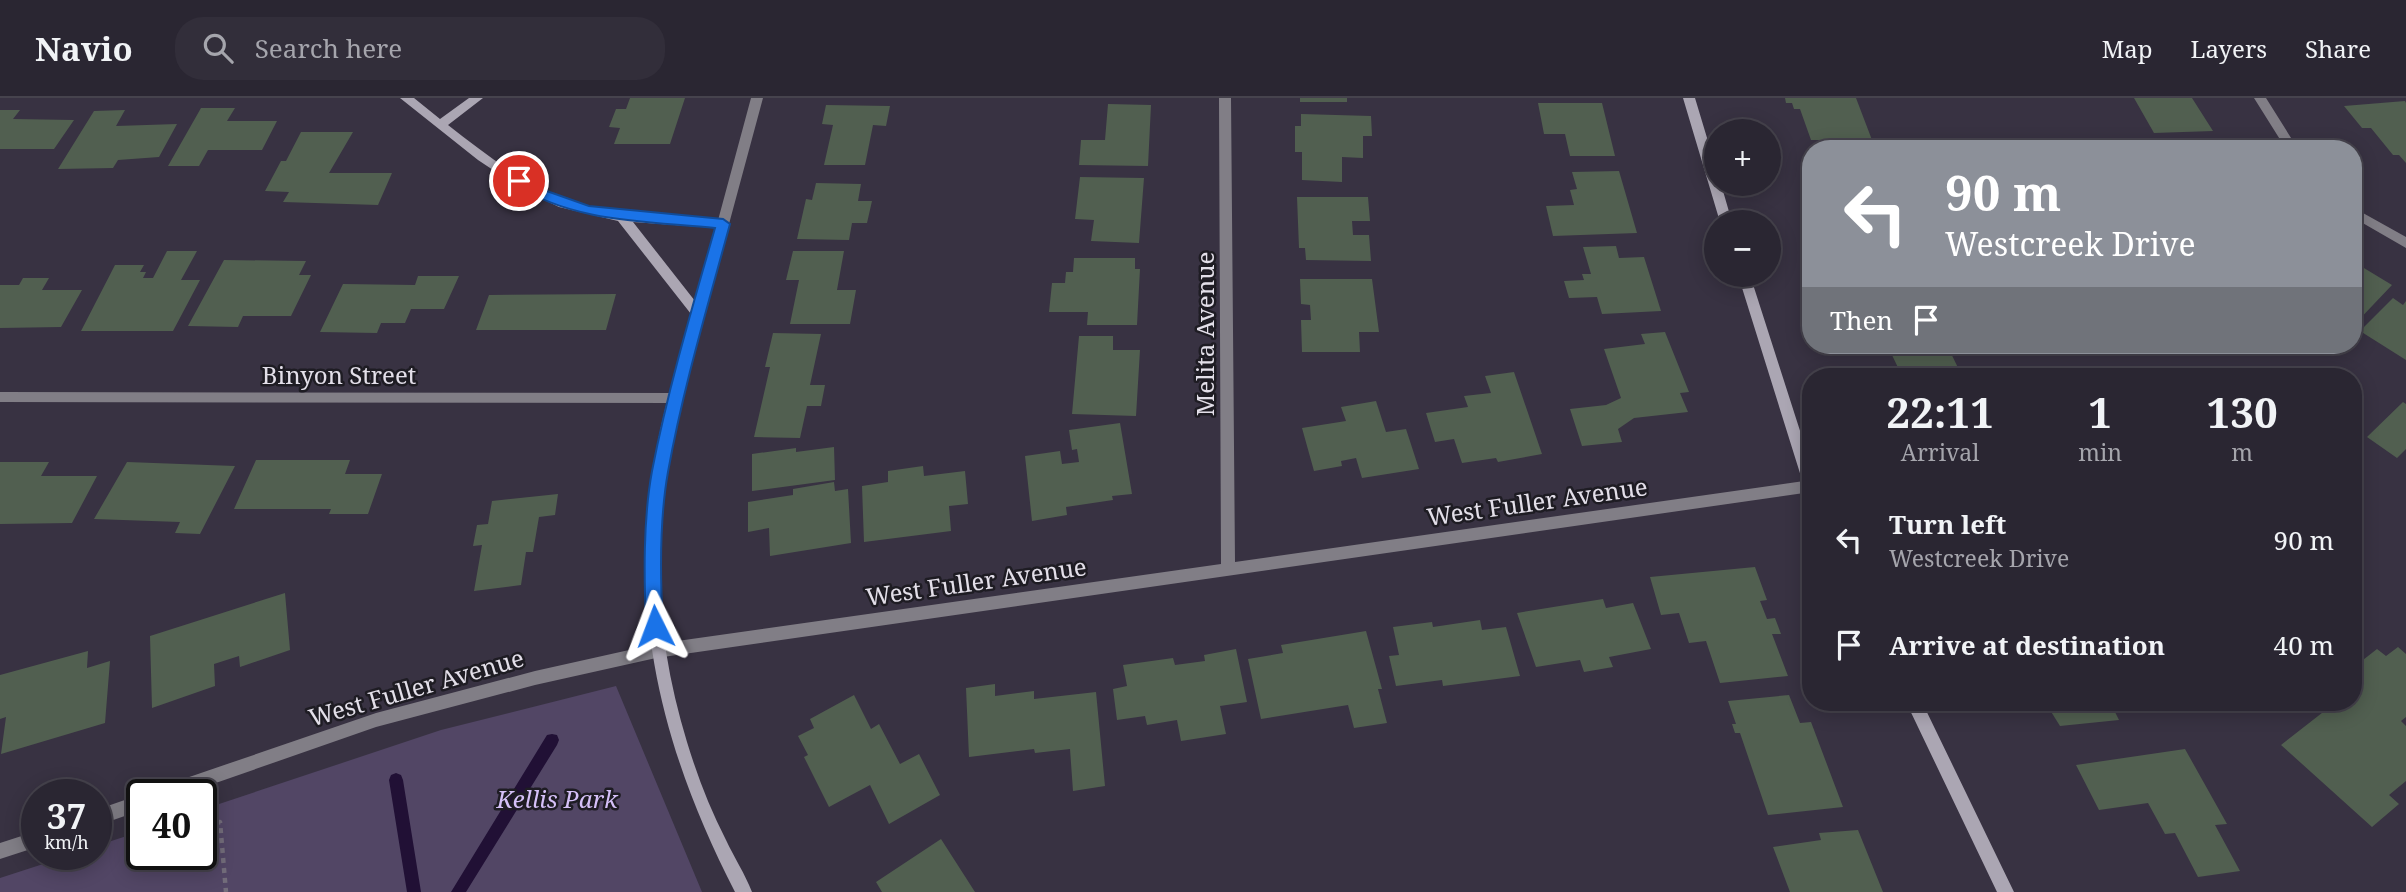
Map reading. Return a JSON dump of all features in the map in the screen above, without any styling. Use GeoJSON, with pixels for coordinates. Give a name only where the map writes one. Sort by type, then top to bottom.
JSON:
{"type":"FeatureCollection","features":[{"type":"Feature","properties":{"kind":"street"},"geometry":{"type":"LineString","coordinates":[[406,98],[539,194],[576,207],[621,216],[723,224]]}},
{"type":"Feature","properties":{"kind":"street"},"geometry":{"type":"LineString","coordinates":[[442,124],[477,98]]}},
{"type":"Feature","properties":{"kind":"street"},"geometry":{"type":"LineString","coordinates":[[744,892],[731,869],[683,755],[673,723],[656,651],[652,575],[656,501],[677,398],[757,98]]}},
{"type":"Feature","properties":{"kind":"street","name":"Melita Avenue"},"geometry":{"type":"LineString","coordinates":[[1225,98],[1228,570]]}},
{"type":"Feature","properties":{"kind":"street"},"geometry":{"type":"LineString","coordinates":[[1689,98],[1722,210]]}},
{"type":"Feature","properties":{"kind":"street"},"geometry":{"type":"LineString","coordinates":[[2260,98],[2286,140]]}},
{"type":"Feature","properties":{"kind":"street"},"geometry":{"type":"LineString","coordinates":[[621,216],[698,314]]}},
{"type":"Feature","properties":{"kind":"street"},"geometry":{"type":"LineString","coordinates":[[2362,217],[2406,243]]}},
{"type":"Feature","properties":{"kind":"street"},"geometry":{"type":"LineString","coordinates":[[1748,287],[1802,458]]}},
{"type":"Feature","properties":{"kind":"street","name":"Binyon Street"},"geometry":{"type":"LineString","coordinates":[[0,397],[677,398]]}},
{"type":"Feature","properties":{"kind":"street","name":"West Fuller Avenue"},"geometry":{"type":"LineString","coordinates":[[206,779],[376,720],[535,678],[656,651],[1802,487]]}},
{"type":"Feature","properties":{"kind":"street"},"geometry":{"type":"LineString","coordinates":[[1918,711],[2006,892]]}},
{"type":"Feature","properties":{"kind":"street"},"geometry":{"type":"LineString","coordinates":[[0,851],[21,844]]}},
{"type":"Feature","properties":{"kind":"path"},"geometry":{"type":"LineString","coordinates":[[217,823],[220,822],[226,892]]}},
{"type":"Feature","properties":{"kind":"green space","name":"Kellis Park"},"geometry":{"type":"Polygon","coordinates":[[[616,686],[702,892],[0,892],[0,878],[25,870],[112,870],[112,841],[126,836],[126,870],[217,870],[217,805],[441,730],[616,686]]]}},
{"type":"Feature","properties":{"kind":"building"},"geometry":{"type":"Polygon","coordinates":[[[630,98],[685,98],[670,144],[614,144],[620,128],[609,127],[616,109],[626,109],[630,98]]]}},
{"type":"Feature","properties":{"kind":"building"},"geometry":{"type":"Polygon","coordinates":[[[1300,98],[1347,98],[1347,102],[1300,102],[1300,98]]]}},
{"type":"Feature","properties":{"kind":"building"},"geometry":{"type":"Polygon","coordinates":[[[1785,98],[1856,98],[1872,140],[1811,140],[1800,109],[1794,109],[1792,103],[1786,103],[1785,98]]]}},
{"type":"Feature","properties":{"kind":"building"},"geometry":{"type":"Polygon","coordinates":[[[2134,98],[2192,98],[2213,131],[2154,133],[2134,98]]]}},
{"type":"Feature","properties":{"kind":"building"},"geometry":{"type":"Polygon","coordinates":[[[2405,101],[2406,163],[2399,155],[2393,155],[2371,128],[2362,128],[2344,106],[2405,101]]]}},
{"type":"Feature","properties":{"kind":"building"},"geometry":{"type":"Polygon","coordinates":[[[1538,103],[1602,103],[1615,156],[1570,156],[1565,134],[1544,134],[1538,103]]]}},
{"type":"Feature","properties":{"kind":"building"},"geometry":{"type":"Polygon","coordinates":[[[1108,104],[1151,105],[1148,166],[1079,165],[1081,140],[1105,140],[1108,104]]]}},
{"type":"Feature","properties":{"kind":"building"},"geometry":{"type":"Polygon","coordinates":[[[826,105],[890,106],[886,126],[873,125],[865,165],[824,165],[833,125],[822,124],[826,105]]]}},
{"type":"Feature","properties":{"kind":"building"},"geometry":{"type":"Polygon","coordinates":[[[201,108],[235,108],[227,121],[277,121],[262,150],[208,150],[199,166],[168,166],[201,108]]]}},
{"type":"Feature","properties":{"kind":"building"},"geometry":{"type":"Polygon","coordinates":[[[0,110],[20,110],[13,119],[74,120],[54,149],[0,149],[0,110]]]}},
{"type":"Feature","properties":{"kind":"building"},"geometry":{"type":"Polygon","coordinates":[[[125,110],[116,126],[177,124],[159,157],[118,160],[113,168],[58,169],[94,111],[125,110]]]}},
{"type":"Feature","properties":{"kind":"building"},"geometry":{"type":"Polygon","coordinates":[[[1301,114],[1371,116],[1372,136],[1363,136],[1363,158],[1342,157],[1342,182],[1302,180],[1302,152],[1295,152],[1295,126],[1301,126],[1301,114]]]}},
{"type":"Feature","properties":{"kind":"building"},"geometry":{"type":"Polygon","coordinates":[[[301,132],[353,132],[329,173],[392,173],[378,205],[283,202],[289,192],[265,191],[281,161],[286,161],[301,132]]]}},
{"type":"Feature","properties":{"kind":"building"},"geometry":{"type":"Polygon","coordinates":[[[1619,171],[1637,233],[1553,236],[1546,206],[1574,205],[1570,190],[1577,189],[1572,172],[1619,171]]]}},
{"type":"Feature","properties":{"kind":"building"},"geometry":{"type":"Polygon","coordinates":[[[1080,177],[1144,178],[1139,243],[1091,241],[1094,220],[1075,219],[1080,177]]]}},
{"type":"Feature","properties":{"kind":"building"},"geometry":{"type":"Polygon","coordinates":[[[816,183],[861,184],[858,201],[872,201],[867,223],[852,223],[849,240],[797,239],[806,199],[812,200],[816,183]]]}},
{"type":"Feature","properties":{"kind":"building"},"geometry":{"type":"Polygon","coordinates":[[[1297,197],[1368,197],[1370,221],[1352,221],[1353,235],[1369,235],[1371,261],[1306,260],[1305,248],[1299,248],[1297,197]]]}},
{"type":"Feature","properties":{"kind":"building"},"geometry":{"type":"Polygon","coordinates":[[[1616,246],[1619,258],[1644,257],[1661,311],[1602,314],[1597,297],[1569,298],[1564,281],[1584,280],[1582,274],[1591,274],[1583,247],[1616,246]]]}},
{"type":"Feature","properties":{"kind":"building"},"geometry":{"type":"Polygon","coordinates":[[[167,251],[197,251],[181,280],[200,280],[173,331],[81,331],[115,265],[144,265],[140,272],[146,272],[143,278],[153,278],[167,251]]]}},
{"type":"Feature","properties":{"kind":"building"},"geometry":{"type":"Polygon","coordinates":[[[793,251],[844,251],[837,290],[856,290],[850,324],[790,324],[799,280],[786,280],[793,251]]]}},
{"type":"Feature","properties":{"kind":"building"},"geometry":{"type":"Polygon","coordinates":[[[1074,258],[1135,258],[1135,269],[1140,269],[1137,325],[1087,325],[1088,312],[1049,312],[1052,283],[1065,283],[1066,272],[1073,272],[1074,258]]]}},
{"type":"Feature","properties":{"kind":"building"},"geometry":{"type":"Polygon","coordinates":[[[224,260],[306,261],[299,275],[311,275],[291,316],[243,316],[238,327],[188,326],[224,260]]]}},
{"type":"Feature","properties":{"kind":"building"},"geometry":{"type":"Polygon","coordinates":[[[2362,267],[2392,285],[2362,317],[2362,267]]]}},
{"type":"Feature","properties":{"kind":"building"},"geometry":{"type":"Polygon","coordinates":[[[418,276],[459,276],[444,309],[411,309],[405,323],[381,323],[377,333],[320,332],[343,284],[415,285],[418,276]]]}},
{"type":"Feature","properties":{"kind":"building"},"geometry":{"type":"Polygon","coordinates":[[[23,278],[49,278],[42,290],[82,290],[61,327],[0,328],[0,285],[19,285],[23,278]]]}},
{"type":"Feature","properties":{"kind":"building"},"geometry":{"type":"Polygon","coordinates":[[[1300,279],[1372,279],[1379,332],[1359,332],[1360,352],[1302,352],[1301,320],[1311,320],[1310,305],[1301,304],[1300,279]]]}},
{"type":"Feature","properties":{"kind":"building"},"geometry":{"type":"Polygon","coordinates":[[[616,294],[606,330],[476,330],[489,295],[616,294]]]}},
{"type":"Feature","properties":{"kind":"building"},"geometry":{"type":"Polygon","coordinates":[[[2393,298],[2403,305],[2406,301],[2406,360],[2362,332],[2362,329],[2393,298]]]}},
{"type":"Feature","properties":{"kind":"building"},"geometry":{"type":"Polygon","coordinates":[[[1665,332],[1689,392],[1680,393],[1688,412],[1634,418],[1618,429],[1622,442],[1582,446],[1570,409],[1606,405],[1621,398],[1604,349],[1645,344],[1641,334],[1665,332]]]}},
{"type":"Feature","properties":{"kind":"building"},"geometry":{"type":"Polygon","coordinates":[[[773,333],[821,334],[810,385],[825,385],[821,406],[807,406],[800,438],[754,437],[770,367],[765,367],[773,333]]]}},
{"type":"Feature","properties":{"kind":"building"},"geometry":{"type":"Polygon","coordinates":[[[1079,336],[1113,336],[1113,350],[1140,350],[1136,416],[1072,414],[1079,336]]]}},
{"type":"Feature","properties":{"kind":"building"},"geometry":{"type":"Polygon","coordinates":[[[1951,354],[1958,368],[1898,368],[1892,355],[1886,355],[1951,354]]]}},
{"type":"Feature","properties":{"kind":"building"},"geometry":{"type":"Polygon","coordinates":[[[1514,372],[1542,454],[1498,462],[1496,458],[1462,463],[1454,439],[1435,442],[1426,413],[1468,407],[1464,396],[1491,393],[1485,376],[1514,372]]]}},
{"type":"Feature","properties":{"kind":"building"},"geometry":{"type":"Polygon","coordinates":[[[1376,401],[1386,432],[1406,429],[1419,469],[1362,478],[1356,458],[1341,461],[1342,466],[1314,471],[1302,428],[1346,421],[1341,407],[1376,401]]]}},
{"type":"Feature","properties":{"kind":"building"},"geometry":{"type":"Polygon","coordinates":[[[2403,402],[2406,404],[2406,449],[2397,458],[2367,437],[2403,402]]]}},
{"type":"Feature","properties":{"kind":"building"},"geometry":{"type":"Polygon","coordinates":[[[1120,423],[1132,494],[1112,496],[1113,500],[1066,507],[1067,515],[1032,521],[1025,456],[1060,451],[1062,464],[1079,462],[1077,449],[1072,450],[1069,430],[1120,423]]]}},
{"type":"Feature","properties":{"kind":"building"},"geometry":{"type":"Polygon","coordinates":[[[834,447],[835,480],[752,491],[752,454],[796,448],[796,452],[834,447]]]}},
{"type":"Feature","properties":{"kind":"building"},"geometry":{"type":"Polygon","coordinates":[[[256,460],[350,460],[345,474],[382,474],[368,514],[329,514],[331,509],[234,509],[256,460]]]}},
{"type":"Feature","properties":{"kind":"building"},"geometry":{"type":"Polygon","coordinates":[[[0,462],[49,462],[41,476],[97,476],[72,523],[0,524],[0,462]]]}},
{"type":"Feature","properties":{"kind":"building"},"geometry":{"type":"Polygon","coordinates":[[[127,462],[235,466],[200,534],[175,533],[180,522],[94,519],[127,462]]]}},
{"type":"Feature","properties":{"kind":"building"},"geometry":{"type":"Polygon","coordinates":[[[923,466],[924,476],[965,471],[968,504],[949,506],[951,531],[864,542],[862,486],[888,482],[888,471],[923,466]]]}},
{"type":"Feature","properties":{"kind":"building"},"geometry":{"type":"Polygon","coordinates":[[[834,482],[835,491],[848,489],[851,543],[770,556],[769,528],[748,532],[748,502],[793,495],[793,489],[834,482]]]}},
{"type":"Feature","properties":{"kind":"building"},"geometry":{"type":"Polygon","coordinates":[[[558,494],[555,515],[539,517],[533,552],[526,552],[521,585],[474,591],[482,545],[473,546],[477,525],[488,524],[492,501],[558,494]]]}},
{"type":"Feature","properties":{"kind":"building"},"geometry":{"type":"Polygon","coordinates":[[[1755,567],[1767,600],[1760,601],[1767,619],[1775,618],[1781,634],[1772,634],[1788,676],[1720,683],[1706,641],[1689,643],[1679,613],[1661,615],[1650,577],[1755,567]]]}},
{"type":"Feature","properties":{"kind":"building"},"geometry":{"type":"Polygon","coordinates":[[[285,593],[290,650],[240,667],[239,656],[214,664],[215,686],[152,708],[150,636],[285,593]]]}},
{"type":"Feature","properties":{"kind":"building"},"geometry":{"type":"Polygon","coordinates":[[[1603,599],[1606,608],[1633,603],[1651,649],[1609,657],[1613,667],[1584,672],[1580,660],[1536,667],[1517,613],[1603,599]]]}},
{"type":"Feature","properties":{"kind":"building"},"geometry":{"type":"Polygon","coordinates":[[[1480,620],[1482,630],[1506,627],[1520,676],[1443,686],[1442,680],[1396,686],[1389,656],[1399,655],[1393,627],[1432,622],[1433,627],[1480,620]]]}},
{"type":"Feature","properties":{"kind":"building"},"geometry":{"type":"Polygon","coordinates":[[[1366,631],[1382,689],[1378,689],[1387,723],[1354,728],[1348,705],[1261,719],[1248,659],[1283,653],[1281,645],[1366,631]]]}},
{"type":"Feature","properties":{"kind":"building"},"geometry":{"type":"Polygon","coordinates":[[[2398,647],[2406,654],[2406,717],[2401,721],[2406,726],[2406,781],[2389,795],[2399,804],[2372,827],[2281,745],[2324,711],[2362,711],[2362,661],[2377,649],[2386,656],[2398,647]]]}},
{"type":"Feature","properties":{"kind":"building"},"geometry":{"type":"Polygon","coordinates":[[[1236,649],[1247,702],[1220,706],[1226,734],[1181,741],[1177,720],[1147,725],[1145,716],[1117,720],[1113,689],[1127,686],[1123,665],[1173,658],[1175,665],[1205,661],[1204,655],[1236,649]]]}},
{"type":"Feature","properties":{"kind":"building"},"geometry":{"type":"Polygon","coordinates":[[[88,651],[87,668],[110,661],[105,723],[1,754],[6,717],[0,719],[0,675],[88,651]]]}},
{"type":"Feature","properties":{"kind":"building"},"geometry":{"type":"Polygon","coordinates":[[[995,684],[995,696],[1034,691],[1034,699],[1096,692],[1105,786],[1073,791],[1070,749],[1035,753],[1034,749],[969,757],[966,688],[995,684]]]}},
{"type":"Feature","properties":{"kind":"building"},"geometry":{"type":"Polygon","coordinates":[[[854,695],[871,729],[879,724],[900,764],[919,754],[940,795],[889,824],[870,785],[829,807],[804,757],[808,755],[798,736],[814,728],[810,719],[854,695]]]}},
{"type":"Feature","properties":{"kind":"building"},"geometry":{"type":"Polygon","coordinates":[[[1789,695],[1800,723],[1811,722],[1843,807],[1768,815],[1740,733],[1735,733],[1732,724],[1736,724],[1728,701],[1789,695]]]}},
{"type":"Feature","properties":{"kind":"building"},"geometry":{"type":"Polygon","coordinates":[[[2051,711],[2114,711],[2119,720],[2060,726],[2051,711]]]}},
{"type":"Feature","properties":{"kind":"building"},"geometry":{"type":"Polygon","coordinates":[[[2185,749],[2227,824],[2215,825],[2240,871],[2198,877],[2175,833],[2165,834],[2148,803],[2099,810],[2076,765],[2185,749]]]}},
{"type":"Feature","properties":{"kind":"building"},"geometry":{"type":"Polygon","coordinates":[[[1858,830],[1883,892],[1790,892],[1773,847],[1821,840],[1819,833],[1858,830]]]}},
{"type":"Feature","properties":{"kind":"building"},"geometry":{"type":"Polygon","coordinates":[[[941,839],[975,892],[882,892],[876,882],[941,839]]]}},
{"type":"Feature","properties":{"kind":"waterway"},"geometry":{"type":"LineString","coordinates":[[458,892],[552,740]]}},
{"type":"Feature","properties":{"kind":"waterway"},"geometry":{"type":"LineString","coordinates":[[396,780],[414,892]]}},
{"type":"Feature","properties":{"kind":"route"},"geometry":{"type":"LineString","coordinates":[[519,181],[539,194],[588,211],[723,224],[659,473],[653,535],[655,626]]}}]}
